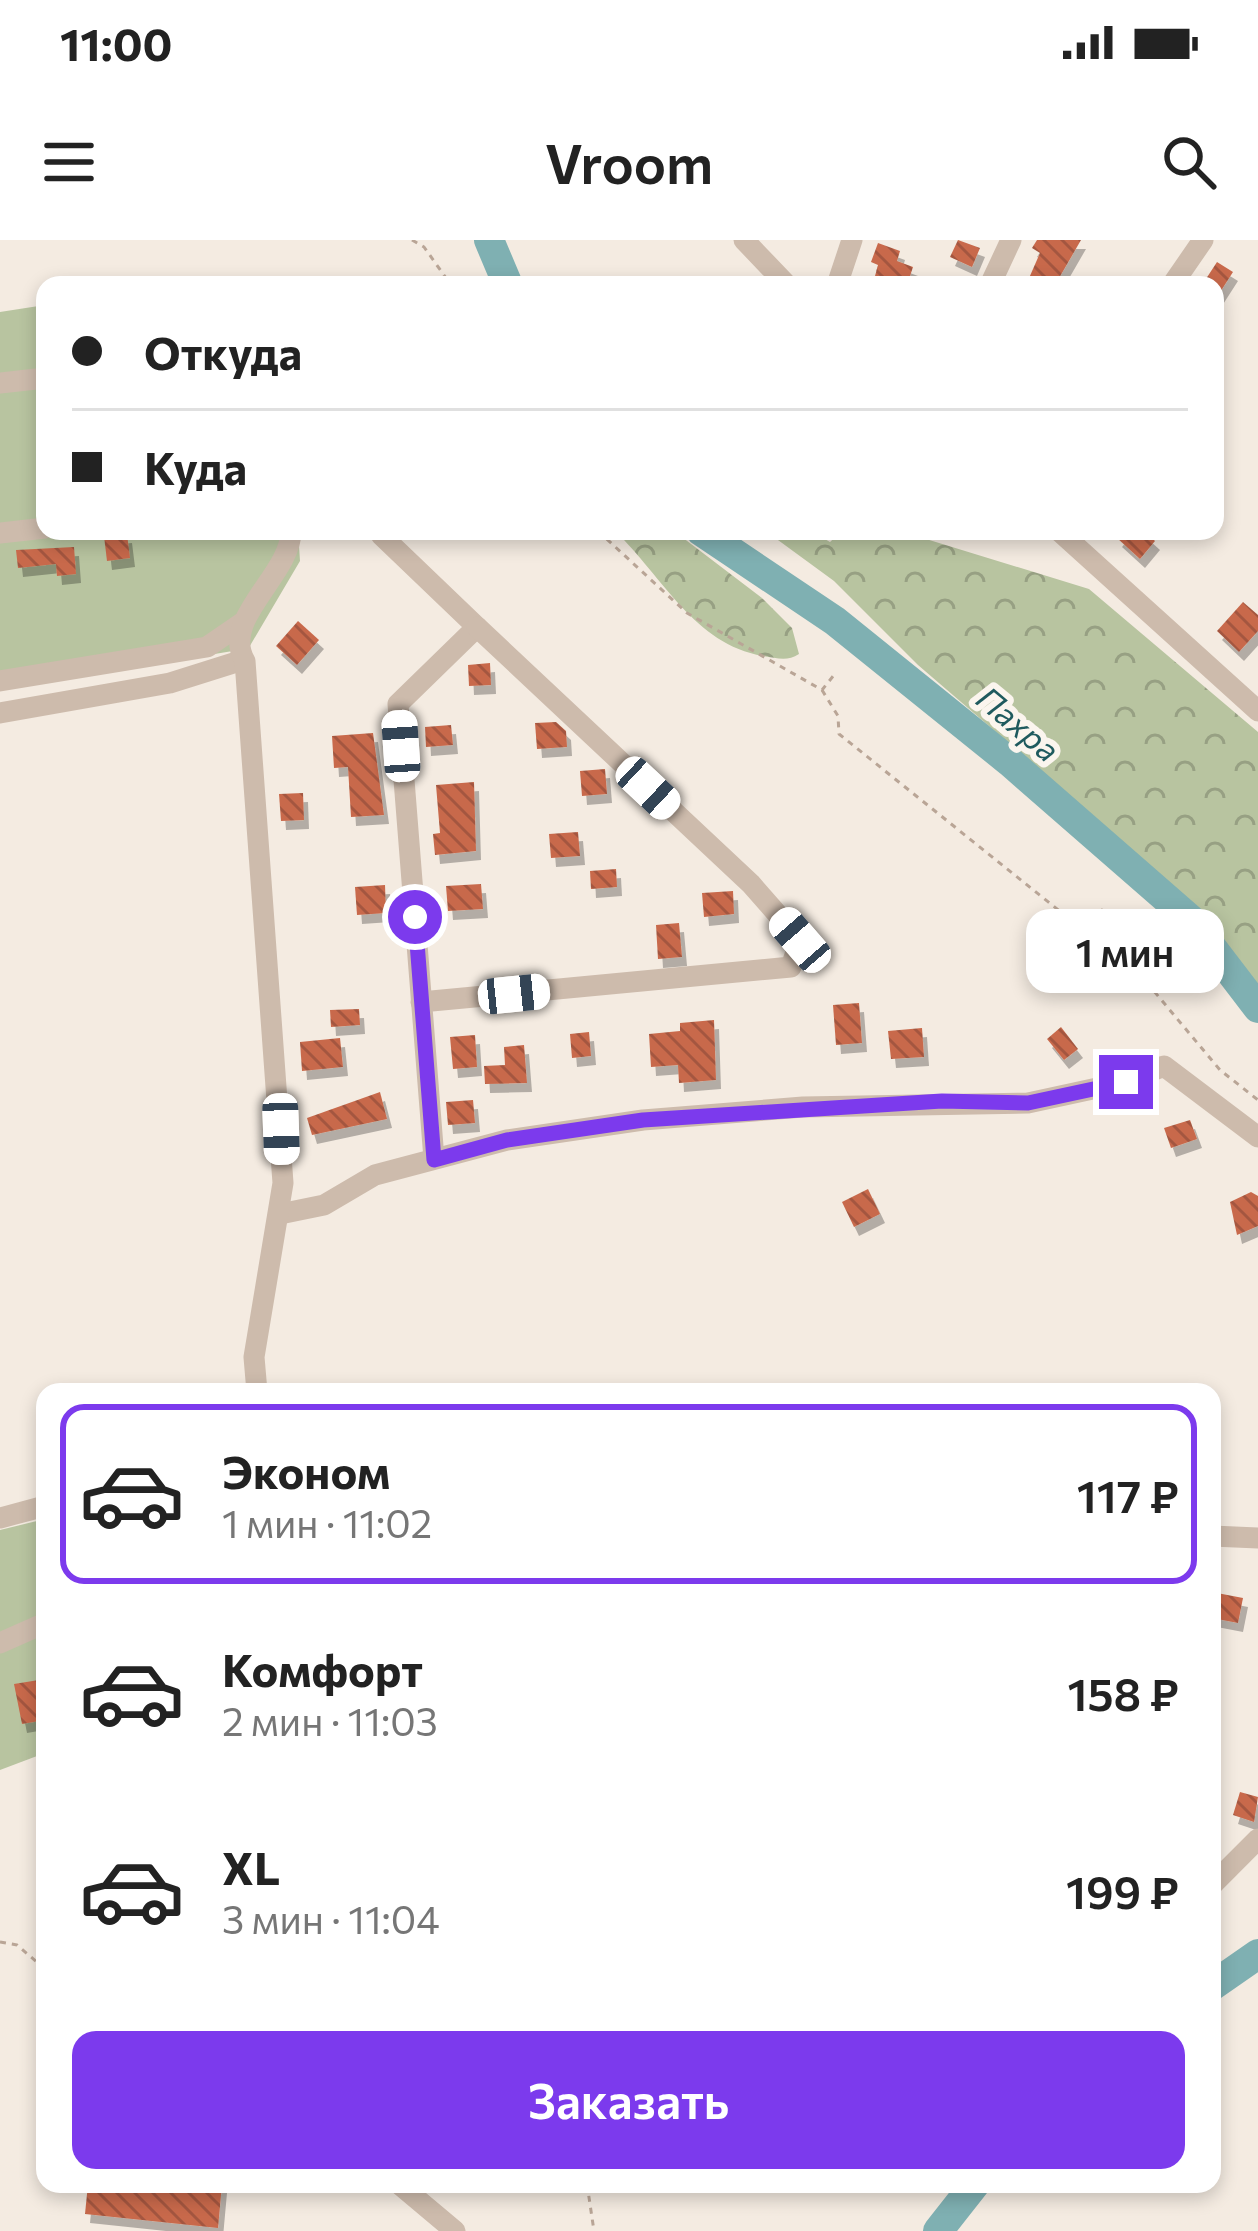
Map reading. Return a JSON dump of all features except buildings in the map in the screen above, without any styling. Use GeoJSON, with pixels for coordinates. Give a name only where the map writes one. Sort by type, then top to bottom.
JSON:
{"type":"FeatureCollection","features":[{"type":"Feature","properties":{"kind":"street"},"geometry":{"type":"LineString","coordinates":[[744,240],[778,276]]}},
{"type":"Feature","properties":{"kind":"street"},"geometry":{"type":"LineString","coordinates":[[840,276],[853,240]]}},
{"type":"Feature","properties":{"kind":"street"},"geometry":{"type":"LineString","coordinates":[[994,276],[1011,240]]}},
{"type":"Feature","properties":{"kind":"street"},"geometry":{"type":"LineString","coordinates":[[1178,276],[1203,240]]}},
{"type":"Feature","properties":{"kind":"street"},"geometry":{"type":"LineString","coordinates":[[0,383],[36,379]]}},
{"type":"Feature","properties":{"kind":"street"},"geometry":{"type":"LineString","coordinates":[[0,533],[36,529]]}},
{"type":"Feature","properties":{"kind":"street"},"geometry":{"type":"LineString","coordinates":[[0,681],[207,646],[242,622],[291,552],[291,540]]}},
{"type":"Feature","properties":{"kind":"street"},"geometry":{"type":"LineString","coordinates":[[386,540],[751,884],[800,940],[791,967],[422,1002]]}},
{"type":"Feature","properties":{"kind":"street"},"geometry":{"type":"LineString","coordinates":[[1069,540],[1258,711]]}},
{"type":"Feature","properties":{"kind":"street"},"geometry":{"type":"LineString","coordinates":[[242,622],[281,1129],[280,1214],[254,1357],[256,1383]]}},
{"type":"Feature","properties":{"kind":"street"},"geometry":{"type":"LineString","coordinates":[[434,1160],[398,704],[477,627]]}},
{"type":"Feature","properties":{"kind":"street"},"geometry":{"type":"LineString","coordinates":[[0,713],[170,683],[243,660]]}},
{"type":"Feature","properties":{"kind":"street"},"geometry":{"type":"LineString","coordinates":[[280,1214],[324,1205],[376,1175],[507,1140],[643,1120],[919,1102],[1028,1103],[1126,1082],[1164,1066],[1258,1137]]}},
{"type":"Feature","properties":{"kind":"street"},"geometry":{"type":"LineString","coordinates":[[0,1518],[36,1508]]}},
{"type":"Feature","properties":{"kind":"street"},"geometry":{"type":"LineString","coordinates":[[1221,1536],[1258,1538]]}},
{"type":"Feature","properties":{"kind":"street"},"geometry":{"type":"LineString","coordinates":[[0,1643],[36,1627]]}},
{"type":"Feature","properties":{"kind":"street"},"geometry":{"type":"LineString","coordinates":[[1221,1876],[1258,1839]]}},
{"type":"Feature","properties":{"kind":"street"},"geometry":{"type":"LineString","coordinates":[[410,2193],[455,2231]]}},
{"type":"Feature","properties":{"kind":"path"},"geometry":{"type":"LineString","coordinates":[[412,240],[424,247],[445,276]]}},
{"type":"Feature","properties":{"kind":"path"},"geometry":{"type":"LineString","coordinates":[[608,540],[688,613],[822,690],[838,716],[839,734],[1142,977],[1220,1070],[1258,1100]]}},
{"type":"Feature","properties":{"kind":"path"},"geometry":{"type":"LineString","coordinates":[[822,690],[834,675]]}},
{"type":"Feature","properties":{"kind":"path"},"geometry":{"type":"LineString","coordinates":[[1088,932],[1103,909]]}},
{"type":"Feature","properties":{"kind":"path"},"geometry":{"type":"LineString","coordinates":[[0,1942],[17,1945],[36,1961]]}},
{"type":"Feature","properties":{"kind":"path"},"geometry":{"type":"LineString","coordinates":[[588,2193],[594,2231]]}},
{"type":"Feature","properties":{"kind":"green space"},"geometry":{"type":"Polygon","coordinates":[[[36,306],[36,540],[299,540],[300,561],[241,661],[239,650],[0,689],[0,312],[36,306]]]}},
{"type":"Feature","properties":{"kind":"green space"},"geometry":{"type":"Polygon","coordinates":[[[624,540],[686,540],[762,598],[792,628],[799,654],[786,659],[763,656],[718,638],[681,606],[624,540]]]}},
{"type":"Feature","properties":{"kind":"green space"},"geometry":{"type":"Polygon","coordinates":[[[778,540],[929,540],[1089,589],[1258,732],[1258,990],[1105,826],[918,665],[834,581],[778,540]]]}},
{"type":"Feature","properties":{"kind":"green space"},"geometry":{"type":"Polygon","coordinates":[[[36,1521],[36,1756],[0,1770],[0,1530],[36,1521]]]}},
{"type":"Feature","properties":{"kind":"waterway","name":"Пахра"},"geometry":{"type":"LineString","coordinates":[[489,240],[504,276]]}},
{"type":"Feature","properties":{"kind":"waterway","name":"Пахра"},"geometry":{"type":"LineString","coordinates":[[714,540],[835,621],[1010,762],[1190,919],[1258,1008]]}},
{"type":"Feature","properties":{"kind":"waterway","name":"Пахра"},"geometry":{"type":"LineString","coordinates":[[1221,1980],[1258,1954]]}},
{"type":"Feature","properties":{"kind":"waterway","name":"Пахра"},"geometry":{"type":"LineString","coordinates":[[938,2231],[968,2193]]}},
{"type":"Feature","properties":{"kind":"route"},"geometry":{"type":"LineString","coordinates":[[415,917],[434,1160],[507,1140],[643,1120],[803,1107],[1028,1103],[1126,1082]]}}]}
